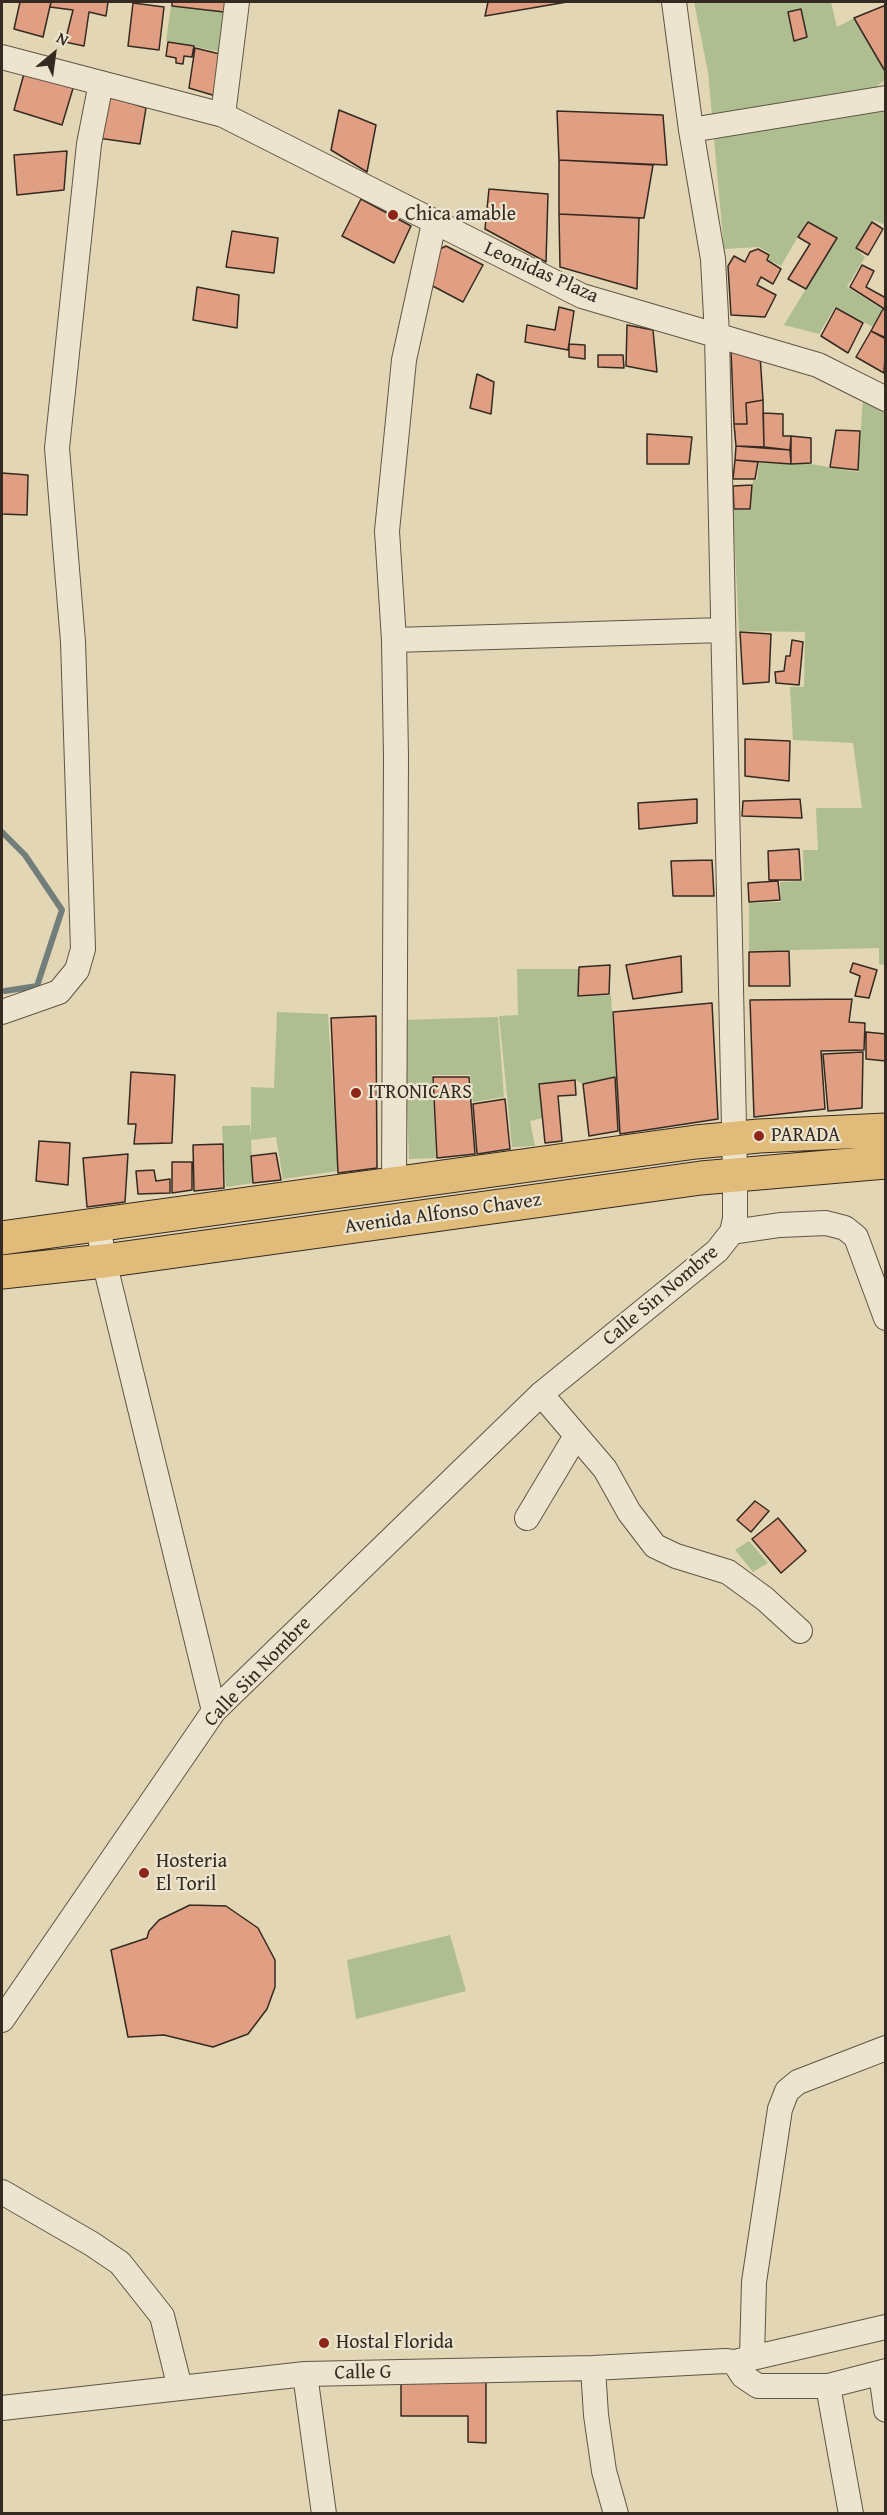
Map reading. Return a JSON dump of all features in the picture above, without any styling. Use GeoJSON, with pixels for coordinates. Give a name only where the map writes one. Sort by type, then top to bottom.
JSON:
{"type":"FeatureCollection","features":[{"type":"Feature","properties":{"kind":"main road","name":"Avenida Alfonso Chavez"},"geometry":{"type":"LineString","coordinates":[[2,1238],[733,1138],[885,1130]]}},
{"type":"Feature","properties":{"kind":"main road","name":"Avenida Alfonso Chavez"},"geometry":{"type":"LineString","coordinates":[[2,1272],[104,1261],[735,1174],[885,1162]]}},
{"type":"Feature","properties":{"kind":"street"},"geometry":{"type":"LineString","coordinates":[[222,115],[237,2]]}},
{"type":"Feature","properties":{"kind":"street","name":"Calle Sin Nombre"},"geometry":{"type":"LineString","coordinates":[[2,2020],[214,1711],[541,1394],[717,1251],[732,1232],[735,1219],[735,1174],[717,335],[713,259],[674,2]]}},
{"type":"Feature","properties":{"kind":"street","name":"Leonidas Plaza"},"geometry":{"type":"LineString","coordinates":[[2,57],[222,115],[582,296],[818,365],[885,398]]}},
{"type":"Feature","properties":{"kind":"street"},"geometry":{"type":"LineString","coordinates":[[2,1012],[59,992],[77,970],[83,949],[73,642],[57,448],[89,144],[101,84]]}},
{"type":"Feature","properties":{"kind":"street"},"geometry":{"type":"LineString","coordinates":[[692,130],[885,98]]}},
{"type":"Feature","properties":{"kind":"street"},"geometry":{"type":"LineString","coordinates":[[394,1184],[396,757],[394,640],[387,531],[405,360],[434,223]]}},
{"type":"Feature","properties":{"kind":"street"},"geometry":{"type":"LineString","coordinates":[[394,640],[723,630]]}},
{"type":"Feature","properties":{"kind":"street"},"geometry":{"type":"LineString","coordinates":[[732,1232],[780,1225],[826,1223],[845,1228],[856,1238],[885,1318]]}},
{"type":"Feature","properties":{"kind":"street"},"geometry":{"type":"LineString","coordinates":[[98,1224],[104,1261],[214,1711]]}},
{"type":"Feature","properties":{"kind":"street"},"geometry":{"type":"LineString","coordinates":[[541,1394],[605,1469],[629,1512],[655,1546],[676,1556],[728,1572],[765,1599],[800,1631]]}},
{"type":"Feature","properties":{"kind":"street"},"geometry":{"type":"LineString","coordinates":[[527,1518],[576,1436]]}},
{"type":"Feature","properties":{"kind":"street"},"geometry":{"type":"LineString","coordinates":[[885,2048],[798,2082],[787,2091],[780,2109],[754,2282],[737,2360],[743,2376],[758,2386],[828,2386],[883,2372],[885,2410]]}},
{"type":"Feature","properties":{"kind":"street"},"geometry":{"type":"LineString","coordinates":[[2,2192],[92,2244],[120,2263],[162,2316],[180,2388]]}},
{"type":"Feature","properties":{"kind":"street"},"geometry":{"type":"LineString","coordinates":[[737,2360],[885,2327]]}},
{"type":"Feature","properties":{"kind":"street","name":"Calle G"},"geometry":{"type":"LineString","coordinates":[[2,2408],[305,2374],[593,2367],[737,2360]]}},
{"type":"Feature","properties":{"kind":"street"},"geometry":{"type":"LineString","coordinates":[[593,2367],[596,2415],[604,2471],[616,2514]]}},
{"type":"Feature","properties":{"kind":"street"},"geometry":{"type":"LineString","coordinates":[[305,2374],[324,2514]]}},
{"type":"Feature","properties":{"kind":"street"},"geometry":{"type":"LineString","coordinates":[[828,2386],[851,2514]]}},
{"type":"Feature","properties":{"kind":"green space"},"geometry":{"type":"Polygon","coordinates":[[[694,2],[831,2],[837,27],[854,18],[885,73],[885,80],[877,86],[885,104],[885,225],[873,220],[855,248],[865,257],[847,287],[882,309],[873,327],[835,307],[819,334],[784,325],[837,237],[807,221],[781,266],[769,260],[770,254],[759,247],[724,249],[708,72],[694,2]]]}},
{"type":"Feature","properties":{"kind":"green space"},"geometry":{"type":"Polygon","coordinates":[[[171,6],[224,12],[221,52],[166,41],[171,6]]]}},
{"type":"Feature","properties":{"kind":"green space"},"geometry":{"type":"Polygon","coordinates":[[[863,398],[885,411],[885,965],[879,964],[879,948],[749,951],[749,903],[781,902],[780,882],[804,881],[803,850],[818,850],[816,808],[862,808],[853,743],[793,740],[790,687],[804,687],[805,632],[739,631],[733,510],[750,510],[753,480],[757,480],[759,463],[811,464],[858,472],[863,398]]]}},
{"type":"Feature","properties":{"kind":"green space"},"geometry":{"type":"Polygon","coordinates":[[[517,969],[578,969],[578,997],[611,995],[616,1076],[583,1084],[574,1079],[539,1084],[542,1118],[530,1121],[535,1146],[512,1147],[499,1016],[518,1015],[517,969]]]}},
{"type":"Feature","properties":{"kind":"green space"},"geometry":{"type":"Polygon","coordinates":[[[277,1012],[328,1014],[338,1171],[283,1179],[276,1137],[251,1140],[253,1183],[226,1187],[222,1126],[250,1125],[251,1136],[251,1087],[274,1088],[277,1012]]]}},
{"type":"Feature","properties":{"kind":"green space"},"geometry":{"type":"Polygon","coordinates":[[[498,1017],[504,1097],[473,1102],[470,1075],[432,1075],[436,1158],[409,1159],[404,1020],[498,1017]]]}},
{"type":"Feature","properties":{"kind":"green space"},"geometry":{"type":"Polygon","coordinates":[[[749,1541],[768,1563],[753,1572],[735,1550],[749,1541]]]}},
{"type":"Feature","properties":{"kind":"green space"},"geometry":{"type":"Polygon","coordinates":[[[450,1935],[466,1991],[356,2019],[347,1960],[450,1935]]]}},
{"type":"Feature","properties":{"kind":"building"},"geometry":{"type":"Polygon","coordinates":[[[20,2],[51,2],[43,37],[14,29],[20,2]]]}},
{"type":"Feature","properties":{"kind":"building"},"geometry":{"type":"Polygon","coordinates":[[[51,2],[108,2],[106,16],[89,12],[84,46],[65,42],[73,10],[50,7],[51,2]]]}},
{"type":"Feature","properties":{"kind":"building"},"geometry":{"type":"Polygon","coordinates":[[[172,2],[225,2],[224,12],[172,6],[172,2]]]}},
{"type":"Feature","properties":{"kind":"building"},"geometry":{"type":"Polygon","coordinates":[[[488,2],[567,2],[485,16],[488,2]]]}},
{"type":"Feature","properties":{"kind":"building"},"geometry":{"type":"Polygon","coordinates":[[[133,3],[164,7],[159,50],[128,46],[133,3]]]}},
{"type":"Feature","properties":{"kind":"building"},"geometry":{"type":"Polygon","coordinates":[[[886,5],[886,73],[854,18],[886,5]]]}},
{"type":"Feature","properties":{"kind":"building"},"geometry":{"type":"Polygon","coordinates":[[[801,9],[807,37],[794,41],[788,12],[801,9]]]}},
{"type":"Feature","properties":{"kind":"building"},"geometry":{"type":"Polygon","coordinates":[[[168,42],[194,46],[192,57],[184,56],[183,64],[176,63],[176,58],[166,56],[168,42]]]}},
{"type":"Feature","properties":{"kind":"building"},"geometry":{"type":"Polygon","coordinates":[[[195,48],[224,55],[219,97],[189,88],[195,48]]]}},
{"type":"Feature","properties":{"kind":"building"},"geometry":{"type":"Polygon","coordinates":[[[25,70],[74,85],[62,125],[14,110],[25,70]]]}},
{"type":"Feature","properties":{"kind":"building"},"geometry":{"type":"Polygon","coordinates":[[[107,95],[146,108],[140,144],[98,138],[107,95]]]}},
{"type":"Feature","properties":{"kind":"building"},"geometry":{"type":"Polygon","coordinates":[[[339,110],[376,125],[367,172],[331,150],[339,110]]]}},
{"type":"Feature","properties":{"kind":"building"},"geometry":{"type":"Polygon","coordinates":[[[557,111],[663,115],[667,165],[559,160],[557,111]]]}},
{"type":"Feature","properties":{"kind":"building"},"geometry":{"type":"Polygon","coordinates":[[[67,151],[64,190],[17,195],[14,155],[67,151]]]}},
{"type":"Feature","properties":{"kind":"building"},"geometry":{"type":"Polygon","coordinates":[[[559,160],[653,165],[644,218],[559,214],[559,160]]]}},
{"type":"Feature","properties":{"kind":"building"},"geometry":{"type":"Polygon","coordinates":[[[489,189],[548,194],[546,262],[485,229],[489,189]]]}},
{"type":"Feature","properties":{"kind":"building"},"geometry":{"type":"Polygon","coordinates":[[[361,199],[411,226],[394,263],[342,236],[361,199]]]}},
{"type":"Feature","properties":{"kind":"building"},"geometry":{"type":"Polygon","coordinates":[[[559,214],[639,218],[637,289],[560,267],[559,214]]]}},
{"type":"Feature","properties":{"kind":"building"},"geometry":{"type":"Polygon","coordinates":[[[808,222],[837,238],[806,289],[788,279],[810,244],[798,237],[808,222]]]}},
{"type":"Feature","properties":{"kind":"building"},"geometry":{"type":"Polygon","coordinates":[[[872,222],[883,229],[868,255],[856,248],[872,222]]]}},
{"type":"Feature","properties":{"kind":"building"},"geometry":{"type":"Polygon","coordinates":[[[232,231],[278,238],[274,273],[226,267],[232,231]]]}},
{"type":"Feature","properties":{"kind":"building"},"geometry":{"type":"Polygon","coordinates":[[[446,246],[483,265],[463,302],[427,283],[440,249],[446,246]]]}},
{"type":"Feature","properties":{"kind":"building"},"geometry":{"type":"Polygon","coordinates":[[[758,249],[769,255],[767,260],[781,269],[773,284],[761,277],[757,285],[776,295],[765,317],[731,315],[728,266],[734,256],[745,262],[750,252],[758,249]]]}},
{"type":"Feature","properties":{"kind":"building"},"geometry":{"type":"Polygon","coordinates":[[[862,265],[874,271],[866,287],[886,298],[886,310],[850,287],[862,265]]]}},
{"type":"Feature","properties":{"kind":"building"},"geometry":{"type":"Polygon","coordinates":[[[197,287],[239,295],[237,328],[193,320],[197,287]]]}},
{"type":"Feature","properties":{"kind":"building"},"geometry":{"type":"Polygon","coordinates":[[[559,307],[574,311],[568,350],[525,342],[527,325],[555,330],[559,307]]]}},
{"type":"Feature","properties":{"kind":"building"},"geometry":{"type":"Polygon","coordinates":[[[836,308],[863,323],[848,353],[821,336],[836,308]]]}},
{"type":"Feature","properties":{"kind":"building"},"geometry":{"type":"Polygon","coordinates":[[[883,309],[886,310],[886,338],[871,331],[883,309]]]}},
{"type":"Feature","properties":{"kind":"building"},"geometry":{"type":"Polygon","coordinates":[[[627,325],[653,330],[657,372],[626,366],[627,325]]]}},
{"type":"Feature","properties":{"kind":"building"},"geometry":{"type":"Polygon","coordinates":[[[871,331],[886,339],[884,373],[856,357],[871,331]]]}},
{"type":"Feature","properties":{"kind":"building"},"geometry":{"type":"Polygon","coordinates":[[[569,344],[585,345],[585,359],[569,357],[569,344]]]}},
{"type":"Feature","properties":{"kind":"building"},"geometry":{"type":"Polygon","coordinates":[[[731,351],[760,355],[763,400],[746,403],[747,424],[734,424],[731,351]]]}},
{"type":"Feature","properties":{"kind":"building"},"geometry":{"type":"Polygon","coordinates":[[[598,355],[623,355],[624,368],[598,367],[598,355]]]}},
{"type":"Feature","properties":{"kind":"building"},"geometry":{"type":"Polygon","coordinates":[[[477,374],[494,382],[491,414],[470,408],[477,374]]]}},
{"type":"Feature","properties":{"kind":"building"},"geometry":{"type":"Polygon","coordinates":[[[763,400],[764,447],[736,446],[734,424],[747,424],[746,403],[763,400]]]}},
{"type":"Feature","properties":{"kind":"building"},"geometry":{"type":"Polygon","coordinates":[[[763,413],[783,414],[783,436],[791,436],[790,450],[764,447],[763,413]]]}},
{"type":"Feature","properties":{"kind":"building"},"geometry":{"type":"Polygon","coordinates":[[[836,430],[860,431],[858,470],[830,467],[836,430]]]}},
{"type":"Feature","properties":{"kind":"building"},"geometry":{"type":"Polygon","coordinates":[[[647,434],[692,437],[689,464],[647,464],[647,434]]]}},
{"type":"Feature","properties":{"kind":"building"},"geometry":{"type":"Polygon","coordinates":[[[791,436],[811,438],[811,463],[791,464],[791,436]]]}},
{"type":"Feature","properties":{"kind":"building"},"geometry":{"type":"Polygon","coordinates":[[[736,446],[790,450],[791,464],[735,460],[736,446]]]}},
{"type":"Feature","properties":{"kind":"building"},"geometry":{"type":"Polygon","coordinates":[[[735,460],[758,462],[755,479],[733,479],[735,460]]]}},
{"type":"Feature","properties":{"kind":"building"},"geometry":{"type":"Polygon","coordinates":[[[2,473],[28,475],[27,515],[2,514],[2,473]]]}},
{"type":"Feature","properties":{"kind":"building"},"geometry":{"type":"Polygon","coordinates":[[[752,485],[750,509],[734,509],[733,486],[752,485]]]}},
{"type":"Feature","properties":{"kind":"building"},"geometry":{"type":"Polygon","coordinates":[[[740,632],[771,634],[769,682],[743,684],[740,632]]]}},
{"type":"Feature","properties":{"kind":"building"},"geometry":{"type":"Polygon","coordinates":[[[792,640],[803,642],[799,685],[776,683],[775,672],[784,671],[786,656],[790,656],[792,640]]]}},
{"type":"Feature","properties":{"kind":"building"},"geometry":{"type":"Polygon","coordinates":[[[745,739],[790,741],[789,781],[745,776],[745,739]]]}},
{"type":"Feature","properties":{"kind":"building"},"geometry":{"type":"Polygon","coordinates":[[[697,799],[697,823],[639,829],[638,803],[697,799]]]}},
{"type":"Feature","properties":{"kind":"building"},"geometry":{"type":"Polygon","coordinates":[[[800,799],[802,818],[742,816],[743,801],[800,799]]]}},
{"type":"Feature","properties":{"kind":"building"},"geometry":{"type":"Polygon","coordinates":[[[799,849],[801,880],[769,880],[768,851],[799,849]]]}},
{"type":"Feature","properties":{"kind":"building"},"geometry":{"type":"Polygon","coordinates":[[[712,860],[714,896],[673,896],[671,861],[712,860]]]}},
{"type":"Feature","properties":{"kind":"building"},"geometry":{"type":"Polygon","coordinates":[[[778,881],[780,900],[749,902],[748,883],[778,881]]]}},
{"type":"Feature","properties":{"kind":"building"},"geometry":{"type":"Polygon","coordinates":[[[789,951],[790,986],[749,986],[749,952],[789,951]]]}},
{"type":"Feature","properties":{"kind":"building"},"geometry":{"type":"Polygon","coordinates":[[[681,956],[682,992],[633,999],[626,965],[681,956]]]}},
{"type":"Feature","properties":{"kind":"building"},"geometry":{"type":"Polygon","coordinates":[[[853,963],[877,970],[869,998],[855,996],[860,976],[850,972],[853,963]]]}},
{"type":"Feature","properties":{"kind":"building"},"geometry":{"type":"Polygon","coordinates":[[[610,965],[609,994],[578,996],[579,967],[610,965]]]}},
{"type":"Feature","properties":{"kind":"building"},"geometry":{"type":"Polygon","coordinates":[[[852,999],[849,1022],[865,1023],[864,1050],[821,1051],[825,1109],[754,1117],[750,1000],[852,999]]]}},
{"type":"Feature","properties":{"kind":"building"},"geometry":{"type":"Polygon","coordinates":[[[712,1003],[718,1119],[620,1134],[613,1012],[712,1003]]]}},
{"type":"Feature","properties":{"kind":"building","name":"ITRONICARS"},"geometry":{"type":"Polygon","coordinates":[[[376,1016],[377,1168],[338,1173],[331,1018],[376,1016]]]}},
{"type":"Feature","properties":{"kind":"building"},"geometry":{"type":"Polygon","coordinates":[[[866,1032],[886,1034],[886,1061],[866,1059],[866,1032]]]}},
{"type":"Feature","properties":{"kind":"building"},"geometry":{"type":"Polygon","coordinates":[[[863,1052],[862,1108],[828,1111],[823,1054],[863,1052]]]}},
{"type":"Feature","properties":{"kind":"building"},"geometry":{"type":"Polygon","coordinates":[[[131,1072],[175,1075],[172,1143],[134,1144],[136,1124],[128,1124],[131,1072]]]}},
{"type":"Feature","properties":{"kind":"building"},"geometry":{"type":"Polygon","coordinates":[[[433,1077],[469,1077],[475,1154],[437,1158],[433,1077]]]}},
{"type":"Feature","properties":{"kind":"building"},"geometry":{"type":"Polygon","coordinates":[[[615,1077],[618,1131],[589,1136],[583,1084],[615,1077]]]}},
{"type":"Feature","properties":{"kind":"building"},"geometry":{"type":"Polygon","coordinates":[[[575,1080],[576,1095],[558,1096],[562,1141],[545,1143],[539,1084],[575,1080]]]}},
{"type":"Feature","properties":{"kind":"building"},"geometry":{"type":"Polygon","coordinates":[[[505,1099],[510,1149],[477,1154],[473,1104],[505,1099]]]}},
{"type":"Feature","properties":{"kind":"building"},"geometry":{"type":"Polygon","coordinates":[[[39,1141],[70,1143],[68,1185],[36,1181],[39,1141]]]}},
{"type":"Feature","properties":{"kind":"building"},"geometry":{"type":"Polygon","coordinates":[[[223,1144],[224,1188],[194,1191],[193,1145],[223,1144]]]}},
{"type":"Feature","properties":{"kind":"building"},"geometry":{"type":"Polygon","coordinates":[[[276,1153],[281,1180],[253,1183],[251,1156],[276,1153]]]}},
{"type":"Feature","properties":{"kind":"building"},"geometry":{"type":"Polygon","coordinates":[[[128,1154],[125,1202],[87,1207],[83,1158],[128,1154]]]}},
{"type":"Feature","properties":{"kind":"building"},"geometry":{"type":"Polygon","coordinates":[[[172,1162],[192,1162],[192,1190],[172,1193],[172,1162]]]}},
{"type":"Feature","properties":{"kind":"building"},"geometry":{"type":"Polygon","coordinates":[[[154,1170],[156,1181],[170,1179],[170,1193],[138,1194],[136,1171],[154,1170]]]}},
{"type":"Feature","properties":{"kind":"building"},"geometry":{"type":"Polygon","coordinates":[[[755,1501],[769,1511],[751,1532],[737,1520],[755,1501]]]}},
{"type":"Feature","properties":{"kind":"building"},"geometry":{"type":"Polygon","coordinates":[[[778,1518],[806,1551],[781,1573],[752,1539],[778,1518]]]}},
{"type":"Feature","properties":{"kind":"building"},"geometry":{"type":"Polygon","coordinates":[[[190,1905],[226,1906],[258,1928],[275,1960],[275,1987],[267,2009],[248,2034],[213,2047],[164,2035],[128,2037],[111,1950],[147,1938],[149,1931],[159,1920],[190,1905]]]}},
{"type":"Feature","properties":{"kind":"building"},"geometry":{"type":"Polygon","coordinates":[[[401,2381],[486,2381],[486,2443],[468,2442],[468,2416],[401,2416],[401,2381]]]}},
{"type":"Feature","properties":{"kind":"waterway"},"geometry":{"type":"LineString","coordinates":[[2,832],[25,855],[62,910],[37,986],[5,991]]}},
{"type":"Feature","properties":{"kind":"place","name":"Chica amable"},"geometry":{"type":"Point","coordinates":[393,215]}},
{"type":"Feature","properties":{"kind":"place","name":"ITRONICARS"},"geometry":{"type":"Point","coordinates":[356,1093]}},
{"type":"Feature","properties":{"kind":"place","name":"PARADA"},"geometry":{"type":"Point","coordinates":[759,1136]}},
{"type":"Feature","properties":{"kind":"place","name":"Hosteria El Toril"},"geometry":{"type":"Point","coordinates":[144,1873]}},
{"type":"Feature","properties":{"kind":"place","name":"Hostal Florida"},"geometry":{"type":"Point","coordinates":[324,2343]}}]}
